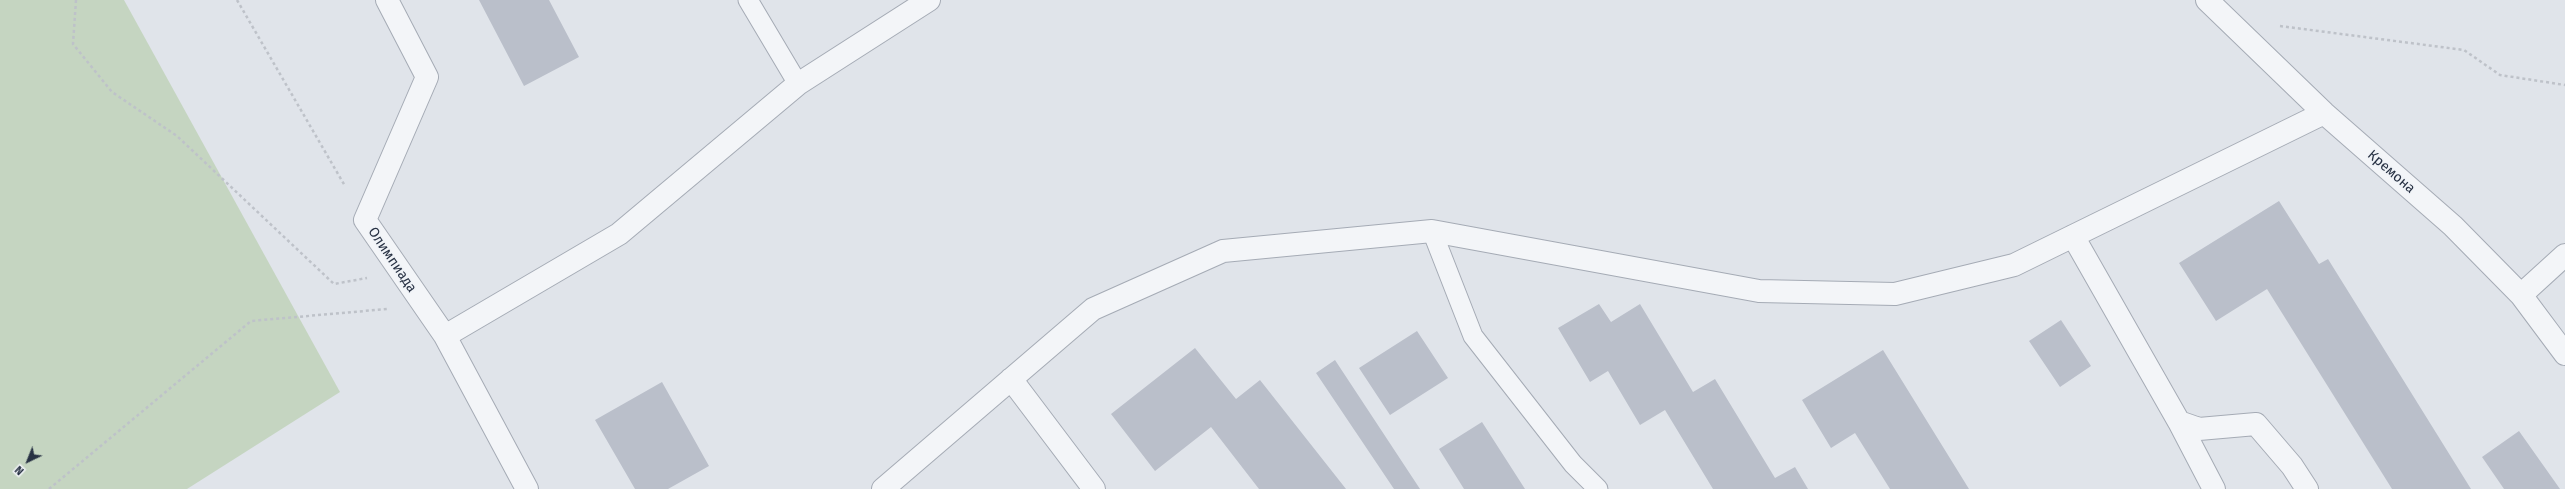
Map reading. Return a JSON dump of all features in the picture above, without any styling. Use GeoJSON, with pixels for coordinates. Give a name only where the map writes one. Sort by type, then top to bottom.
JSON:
{"type":"FeatureCollection","features":[{"type":"Feature","properties":{"kind":"street","name":"Олимпиада"},"geometry":{"type":"LineString","coordinates":[[387,0],[427,77],[365,220],[445,336],[527,489]]}},
{"type":"Feature","properties":{"kind":"street"},"geometry":{"type":"LineString","coordinates":[[445,336],[619,234],[798,84],[929,0]]}},
{"type":"Feature","properties":{"kind":"street","name":"Кремона"},"geometry":{"type":"LineString","coordinates":[[2207,0],[2324,113],[2453,226],[2521,295],[2565,354]]}},
{"type":"Feature","properties":{"kind":"street"},"geometry":{"type":"LineString","coordinates":[[883,489],[1093,309],[1223,251],[1432,231],[1759,290],[1895,294],[2014,265],[2324,113]]}},
{"type":"Feature","properties":{"kind":"street"},"geometry":{"type":"LineString","coordinates":[[2073,236],[2179,422],[2214,489]]}},
{"type":"Feature","properties":{"kind":"street"},"geometry":{"type":"LineString","coordinates":[[2521,295],[2565,255]]}},
{"type":"Feature","properties":{"kind":"street"},"geometry":{"type":"LineString","coordinates":[[1011,379],[1094,489]]}},
{"type":"Feature","properties":{"kind":"street"},"geometry":{"type":"LineString","coordinates":[[2179,422],[2199,429],[2256,424],[2292,466],[2307,489]]}},
{"type":"Feature","properties":{"kind":"lane"},"geometry":{"type":"LineString","coordinates":[[748,0],[798,84]]}},
{"type":"Feature","properties":{"kind":"lane"},"geometry":{"type":"LineString","coordinates":[[1432,231],[1472,336],[1573,464],[1598,489]]}},
{"type":"Feature","properties":{"kind":"path"},"geometry":{"type":"LineString","coordinates":[[76,0],[73,44],[112,92],[176,136],[334,284],[401,272]]}},
{"type":"Feature","properties":{"kind":"path"},"geometry":{"type":"LineString","coordinates":[[237,0],[365,220]]}},
{"type":"Feature","properties":{"kind":"path"},"geometry":{"type":"LineString","coordinates":[[2226,19],[2464,50],[2500,75],[2565,85]]}},
{"type":"Feature","properties":{"kind":"path"},"geometry":{"type":"LineString","coordinates":[[49,489],[251,321],[423,306]]}},
{"type":"Feature","properties":{"kind":"green space"},"geometry":{"type":"Polygon","coordinates":[[[0,0],[124,0],[340,392],[187,489],[0,489],[0,0]]]}},
{"type":"Feature","properties":{"kind":"building"},"geometry":{"type":"Polygon","coordinates":[[[479,0],[549,0],[579,57],[524,86],[479,0]]]}},
{"type":"Feature","properties":{"kind":"building"},"geometry":{"type":"Polygon","coordinates":[[[2279,201],[2319,264],[2328,259],[2471,489],[2392,489],[2267,289],[2216,321],[2179,263],[2279,201]]]}},
{"type":"Feature","properties":{"kind":"building"},"geometry":{"type":"Polygon","coordinates":[[[1599,304],[1611,322],[1640,304],[1693,392],[1715,379],[1775,478],[1795,467],[1808,489],[1713,489],[1665,410],[1640,425],[1608,371],[1590,382],[1558,328],[1599,304]]]}},
{"type":"Feature","properties":{"kind":"building"},"geometry":{"type":"Polygon","coordinates":[[[2061,320],[2091,366],[2060,387],[2029,341],[2061,320]]]}},
{"type":"Feature","properties":{"kind":"building"},"geometry":{"type":"Polygon","coordinates":[[[1417,331],[1448,378],[1390,415],[1359,368],[1417,331]]]}},
{"type":"Feature","properties":{"kind":"building"},"geometry":{"type":"Polygon","coordinates":[[[1195,348],[1236,399],[1260,380],[1346,489],[1259,489],[1211,427],[1155,471],[1111,414],[1195,348]]]}},
{"type":"Feature","properties":{"kind":"building"},"geometry":{"type":"Polygon","coordinates":[[[1883,350],[1969,489],[1890,489],[1855,433],[1831,448],[1802,400],[1883,350]]]}},
{"type":"Feature","properties":{"kind":"building"},"geometry":{"type":"Polygon","coordinates":[[[1335,360],[1420,489],[1394,489],[1316,373],[1335,360]]]}},
{"type":"Feature","properties":{"kind":"building"},"geometry":{"type":"Polygon","coordinates":[[[662,382],[709,466],[668,489],[635,489],[595,420],[662,382]]]}},
{"type":"Feature","properties":{"kind":"building"},"geometry":{"type":"Polygon","coordinates":[[[1482,422],[1525,489],[1464,489],[1439,449],[1482,422]]]}},
{"type":"Feature","properties":{"kind":"building"},"geometry":{"type":"Polygon","coordinates":[[[2519,431],[2560,489],[2504,489],[2482,457],[2519,431]]]}}]}
